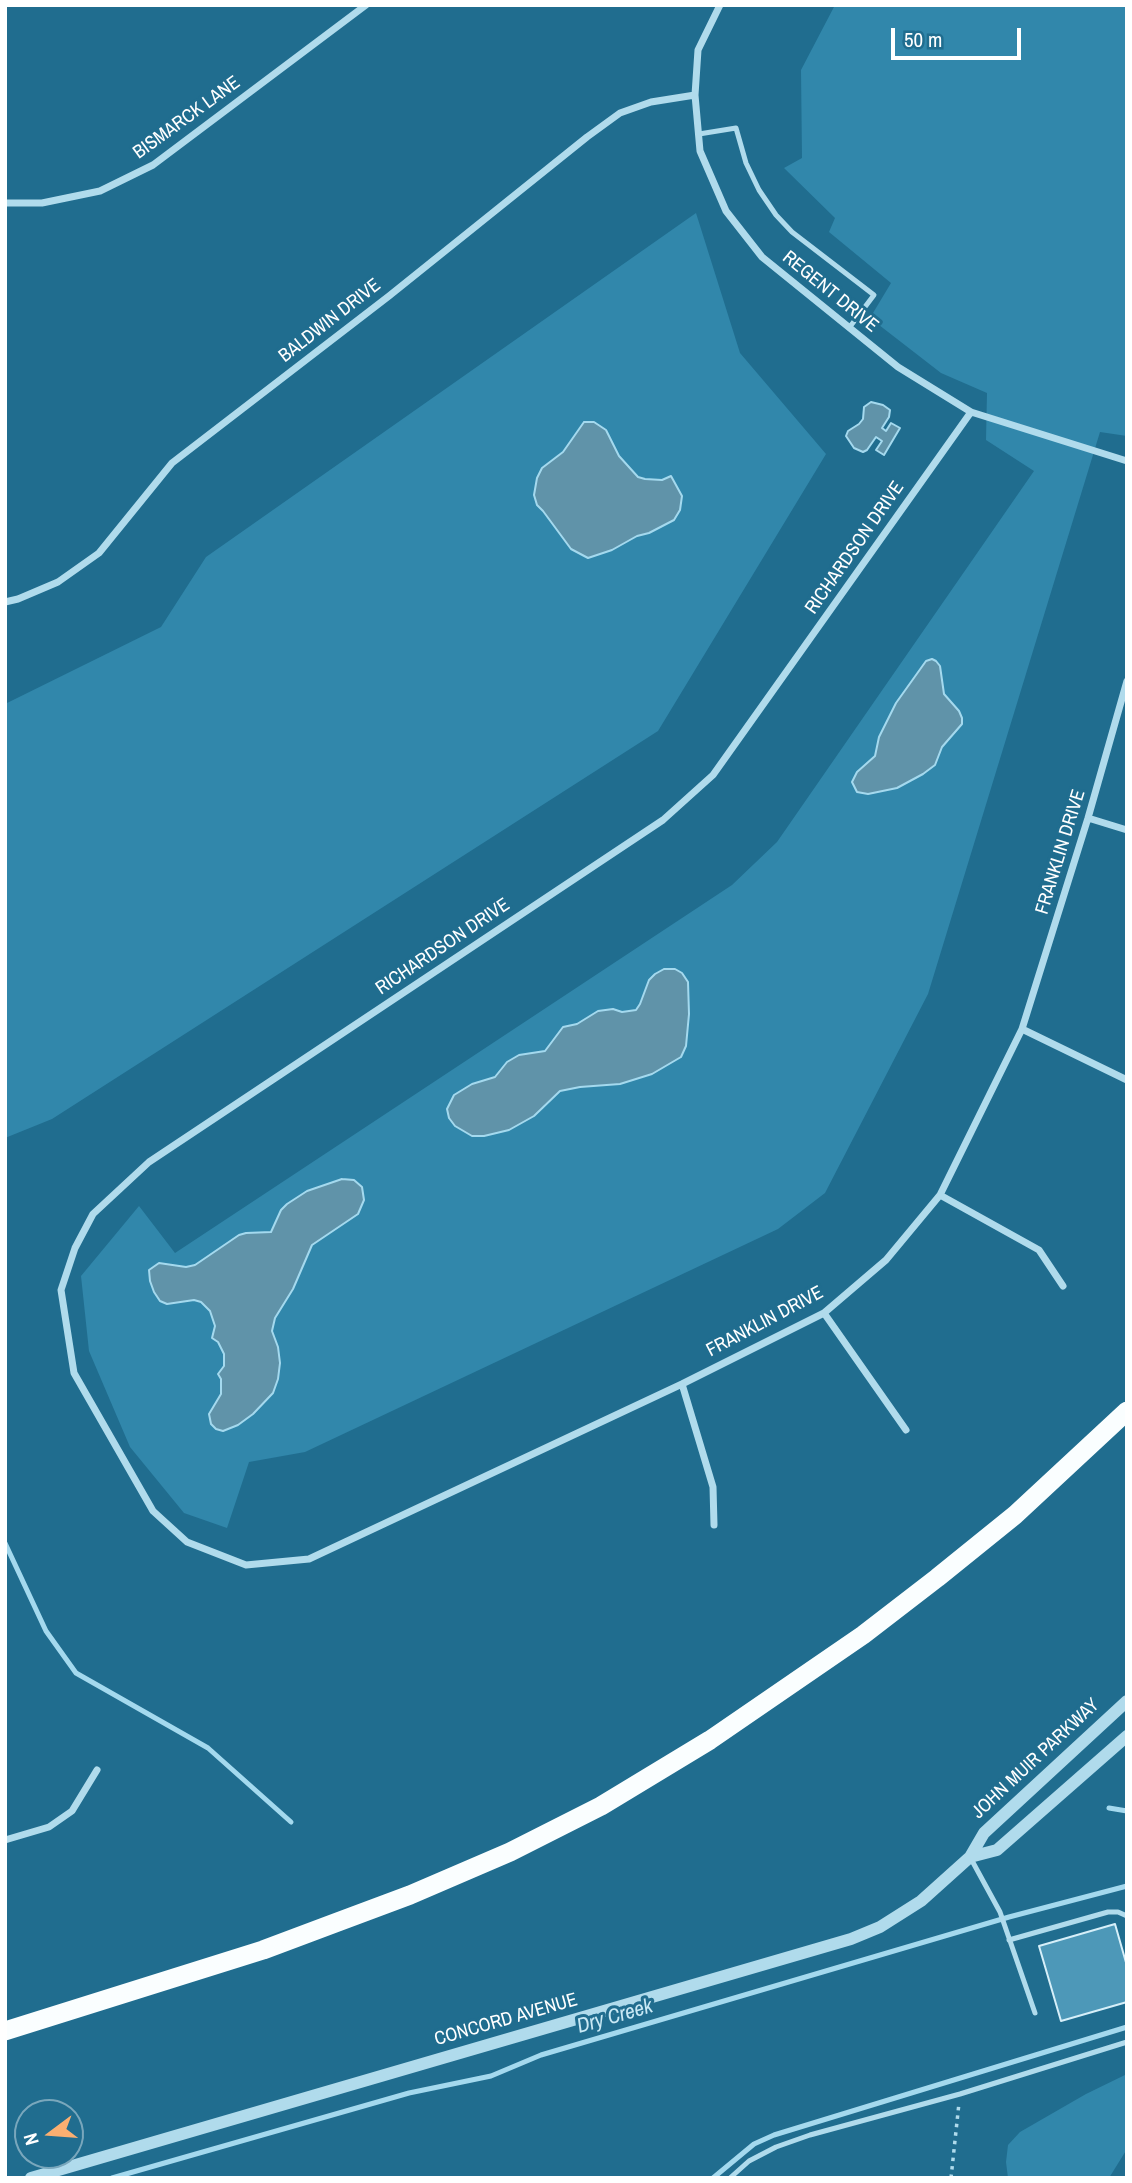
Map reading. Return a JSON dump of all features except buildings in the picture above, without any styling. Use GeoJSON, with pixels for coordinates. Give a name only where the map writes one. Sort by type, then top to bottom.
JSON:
{"type":"FeatureCollection","features":[{"type":"Feature","properties":{"kind":"highway"},"geometry":{"type":"LineString","coordinates":[[5,2031],[263,1950],[410,1895],[510,1852],[601,1806],[710,1740],[863,1635],[1015,1515],[1127,1411]]}},
{"type":"Feature","properties":{"kind":"street","name":"BISMARCK LANE"},"geometry":{"type":"LineString","coordinates":[[5,203],[42,203],[100,191],[153,165],[366,5]]}},
{"type":"Feature","properties":{"kind":"street","name":"REGENT DRIVE"},"geometry":{"type":"LineString","coordinates":[[720,5],[698,50],[695,95],[700,151],[726,211],[762,257],[898,367],[971,412],[1127,461]]}},
{"type":"Feature","properties":{"kind":"street","name":"BALDWIN DRIVE"},"geometry":{"type":"LineString","coordinates":[[5,602],[58,582],[99,553],[172,463],[389,296],[587,137],[620,113],[651,102],[695,95]]}},
{"type":"Feature","properties":{"kind":"street","name":"RICHARDSON DRIVE"},"geometry":{"type":"LineString","coordinates":[[153,1511],[74,1373],[61,1290],[75,1248],[93,1214],[149,1162],[663,820],[713,775],[971,412]]}},
{"type":"Feature","properties":{"kind":"street","name":"FRANKLIN DRIVE"},"geometry":{"type":"LineString","coordinates":[[153,1511],[187,1542],[246,1564],[309,1559],[682,1384],[824,1313],[886,1260],[940,1195],[1022,1029],[1088,818],[1127,681]]}},
{"type":"Feature","properties":{"kind":"street"},"geometry":{"type":"LineString","coordinates":[[1088,818],[1127,830]]}},
{"type":"Feature","properties":{"kind":"street"},"geometry":{"type":"LineString","coordinates":[[1022,1029],[1127,1080]]}},
{"type":"Feature","properties":{"kind":"street"},"geometry":{"type":"LineString","coordinates":[[940,1195],[1039,1250],[1063,1286]]}},
{"type":"Feature","properties":{"kind":"street"},"geometry":{"type":"LineString","coordinates":[[824,1313],[906,1430]]}},
{"type":"Feature","properties":{"kind":"street"},"geometry":{"type":"LineString","coordinates":[[682,1384],[713,1487],[714,1525]]}},
{"type":"Feature","properties":{"kind":"street","name":"JOHN MUIR PARKWAY"},"geometry":{"type":"LineString","coordinates":[[971,1857],[984,1833],[1127,1701]]}},
{"type":"Feature","properties":{"kind":"street","name":"JOHN MUIR PARKWAY"},"geometry":{"type":"LineString","coordinates":[[971,1857],[997,1850],[1127,1736]]}},
{"type":"Feature","properties":{"kind":"street"},"geometry":{"type":"LineString","coordinates":[[5,1840],[49,1828],[72,1811],[97,1770]]}},
{"type":"Feature","properties":{"kind":"street","name":"CONCORD AVENUE"},"geometry":{"type":"LineString","coordinates":[[31,2178],[851,1939],[880,1927],[921,1901],[971,1857]]}},
{"type":"Feature","properties":{"kind":"lane"},"geometry":{"type":"LineString","coordinates":[[699,134],[736,128],[746,163],[759,190],[776,215],[792,232],[874,295],[849,328]]}},
{"type":"Feature","properties":{"kind":"lane"},"geometry":{"type":"LineString","coordinates":[[971,1857],[1000,1912],[1035,2013]]}},
{"type":"Feature","properties":{"kind":"lane"},"geometry":{"type":"LineString","coordinates":[[1009,1940],[1108,1912],[1127,1916]]}},
{"type":"Feature","properties":{"kind":"lane"},"geometry":{"type":"LineString","coordinates":[[730,2178],[749,2161],[776,2147],[810,2135],[960,2094],[1127,2042]]}},
{"type":"Feature","properties":{"kind":"path"},"geometry":{"type":"LineString","coordinates":[[951,2178],[960,2094]]}},
{"type":"Feature","properties":{"kind":"shaded area"},"geometry":{"type":"Polygon","coordinates":[[[835,5],[1127,5],[1127,436],[1100,432],[928,994],[825,1193],[778,1229],[305,1452],[249,1462],[227,1528],[184,1513],[130,1447],[89,1351],[81,1276],[139,1206],[175,1253],[732,885],[777,842],[1034,471],[986,440],[987,393],[941,373],[870,318],[891,283],[829,232],[835,218],[784,168],[802,158],[801,70],[835,5]]]}},
{"type":"Feature","properties":{"kind":"shaded area"},"geometry":{"type":"Polygon","coordinates":[[[696,213],[740,353],[826,454],[658,731],[52,1119],[5,1138],[5,704],[161,627],[206,557],[696,213]]]}},
{"type":"Feature","properties":{"kind":"shaded area"},"geometry":{"type":"Polygon","coordinates":[[[871,402],[890,410],[882,428],[886,431],[891,423],[900,428],[884,455],[876,450],[882,441],[876,437],[863,452],[854,448],[846,436],[848,431],[863,419],[864,407],[871,402]]]}},
{"type":"Feature","properties":{"kind":"shaded area"},"geometry":{"type":"Polygon","coordinates":[[[584,422],[594,422],[606,430],[619,456],[638,477],[662,480],[671,476],[682,496],[680,510],[674,520],[612,550],[588,558],[571,549],[537,505],[534,495],[542,468],[563,452],[584,422]]]}},
{"type":"Feature","properties":{"kind":"shaded area"},"geometry":{"type":"Polygon","coordinates":[[[932,659],[940,666],[944,694],[959,711],[962,724],[942,747],[935,765],[923,774],[897,788],[868,794],[857,792],[852,782],[857,772],[875,756],[879,737],[896,703],[926,661],[932,659]]]}},
{"type":"Feature","properties":{"kind":"shaded area"},"geometry":{"type":"Polygon","coordinates":[[[664,969],[675,969],[682,973],[688,982],[689,1014],[686,1046],[681,1057],[652,1074],[620,1084],[560,1091],[534,1116],[509,1130],[472,1136],[455,1126],[449,1118],[447,1109],[454,1095],[472,1084],[495,1077],[507,1062],[519,1055],[545,1051],[563,1027],[577,1024],[598,1011],[636,1010],[649,980],[664,969]]]}},
{"type":"Feature","properties":{"kind":"shaded area"},"geometry":{"type":"Polygon","coordinates":[[[342,1179],[354,1180],[362,1187],[364,1200],[358,1214],[312,1245],[293,1289],[275,1318],[272,1331],[280,1363],[273,1393],[238,1425],[223,1431],[216,1429],[211,1424],[209,1414],[221,1394],[221,1379],[218,1374],[224,1366],[224,1354],[218,1342],[212,1338],[215,1326],[210,1311],[201,1302],[194,1300],[167,1304],[160,1301],[150,1281],[149,1270],[159,1263],[186,1267],[195,1265],[239,1235],[271,1232],[281,1210],[287,1204],[307,1191],[342,1179]]]}},
{"type":"Feature","properties":{"kind":"shaded area"},"geometry":{"type":"Polygon","coordinates":[[[1127,2074],[1127,2149],[1109,2178],[1008,2178],[1008,2145],[1020,2132],[1127,2074]]]}},
{"type":"Feature","properties":{"kind":"waterway"},"geometry":{"type":"LineString","coordinates":[[5,1543],[46,1631],[76,1673],[208,1748],[291,1822]]}},
{"type":"Feature","properties":{"kind":"waterway"},"geometry":{"type":"LineString","coordinates":[[1109,1808],[1127,1811]]}},
{"type":"Feature","properties":{"kind":"waterway","name":"Dry Creek"},"geometry":{"type":"LineString","coordinates":[[112,2178],[409,2093],[491,2076],[541,2055],[1009,1917],[1127,1886]]}},
{"type":"Feature","properties":{"kind":"waterway"},"geometry":{"type":"LineString","coordinates":[[713,2178],[754,2144],[774,2135],[1127,2027]]}}]}
